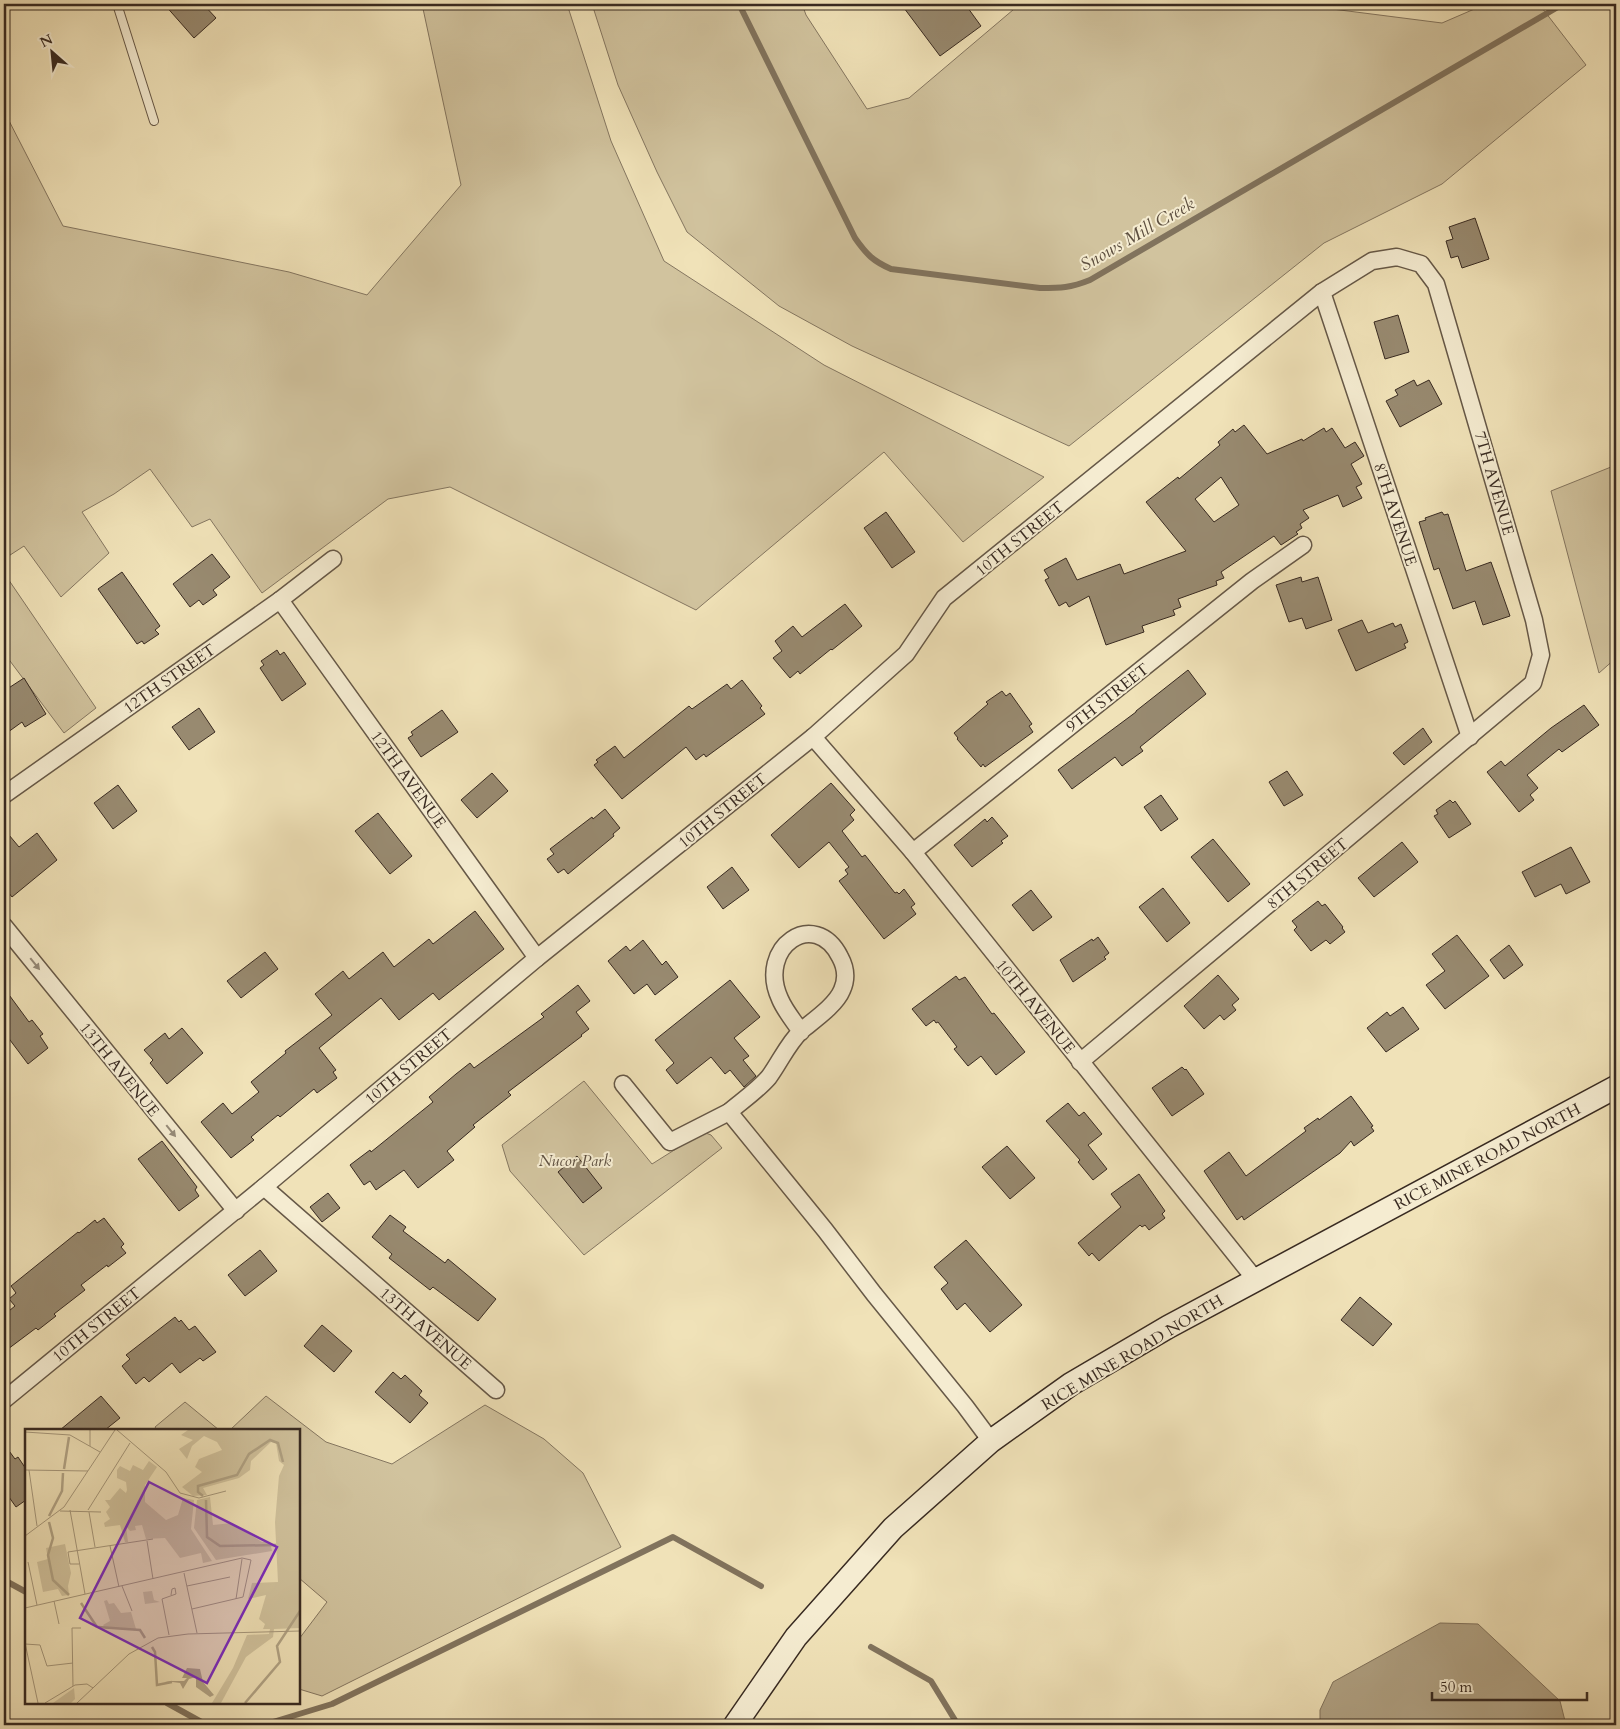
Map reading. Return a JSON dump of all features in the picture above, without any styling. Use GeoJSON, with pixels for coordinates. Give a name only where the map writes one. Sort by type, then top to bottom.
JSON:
{"type":"FeatureCollection","features":[{"type":"Feature","properties":{"kind":"main road","name":"RICE MINE ROAD NORTH"},"geometry":{"type":"LineString","coordinates":[[735,1725],[796,1637],[893,1528],[991,1441],[1071,1384],[1168,1327],[1616,1087]]}},
{"type":"Feature","properties":{"kind":"street","name":"10TH STREET"},"geometry":{"type":"LineString","coordinates":[[4,1400],[236,1211],[537,958],[813,737],[906,654],[944,598],[1322,292],[1372,261],[1397,257],[1421,264],[1436,284]]}},
{"type":"Feature","properties":{"kind":"street","name":"7TH AVENUE"},"geometry":{"type":"LineString","coordinates":[[1436,284],[1534,620],[1541,655],[1533,683]]}},
{"type":"Feature","properties":{"kind":"street","name":"8TH AVENUE"},"geometry":{"type":"LineString","coordinates":[[1322,292],[1470,737]]}},
{"type":"Feature","properties":{"kind":"street","name":"9TH STREET"},"geometry":{"type":"LineString","coordinates":[[912,852],[1252,581],[1302,545]]}},
{"type":"Feature","properties":{"kind":"street","name":"12TH STREET"},"geometry":{"type":"LineString","coordinates":[[4,795],[280,600],[333,559]]}},
{"type":"Feature","properties":{"kind":"street","name":"12TH AVENUE"},"geometry":{"type":"LineString","coordinates":[[280,600],[537,958]]}},
{"type":"Feature","properties":{"kind":"street","name":"8TH STREET"},"geometry":{"type":"LineString","coordinates":[[1080,1062],[1533,683]]}},
{"type":"Feature","properties":{"kind":"street","name":"10TH AVENUE"},"geometry":{"type":"LineString","coordinates":[[813,737],[912,852],[1255,1279]]}},
{"type":"Feature","properties":{"kind":"street","name":"13TH AVENUE"},"geometry":{"type":"LineString","coordinates":[[4,926],[236,1211]]}},
{"type":"Feature","properties":{"kind":"street"},"geometry":{"type":"LineString","coordinates":[[623,1084],[670,1142],[729,1112],[768,1078],[800,1032],[829,1006],[842,991],[845,968],[832,944],[821,937],[808,934],[796,937],[787,943],[779,953],[775,963],[776,985],[780,1000],[800,1032]]}},
{"type":"Feature","properties":{"kind":"street"},"geometry":{"type":"LineString","coordinates":[[729,1112],[825,1230],[991,1441]]}},
{"type":"Feature","properties":{"kind":"street","name":"13TH AVENUE"},"geometry":{"type":"LineString","coordinates":[[264,1187],[496,1390]]}},
{"type":"Feature","properties":{"kind":"lane"},"geometry":{"type":"LineString","coordinates":[[117,4],[154,121]]}},
{"type":"Feature","properties":{"kind":"green space"},"geometry":{"type":"Polygon","coordinates":[[[422,4],[567,4],[611,141],[664,261],[824,365],[1044,477],[963,542],[884,452],[696,610],[450,487],[388,499],[262,593],[210,519],[192,527],[150,469],[114,494],[82,512],[109,553],[61,597],[24,546],[4,559],[4,111],[63,226],[289,272],[367,295],[461,185],[422,4]]]}},
{"type":"Feature","properties":{"kind":"green space"},"geometry":{"type":"Polygon","coordinates":[[[592,4],[802,4],[806,15],[867,109],[909,98],[1020,4],[1293,4],[1442,23],[1486,4],[1539,4],[1586,65],[1442,184],[1324,243],[1069,446],[852,346],[779,306],[687,232],[657,172],[618,85],[592,4]]]}},
{"type":"Feature","properties":{"kind":"green space"},"geometry":{"type":"Polygon","coordinates":[[[1616,465],[1616,658],[1599,673],[1551,491],[1616,465]]]}},
{"type":"Feature","properties":{"kind":"green space"},"geometry":{"type":"Polygon","coordinates":[[[4,573],[96,708],[64,733],[4,653],[4,573]]]}},
{"type":"Feature","properties":{"kind":"green space","name":"Nucor Park"},"geometry":{"type":"Polygon","coordinates":[[[584,1081],[652,1164],[703,1132],[711,1135],[722,1148],[584,1255],[510,1171],[502,1145],[584,1081]]]}},
{"type":"Feature","properties":{"kind":"green space"},"geometry":{"type":"Polygon","coordinates":[[[266,1396],[326,1442],[392,1464],[485,1405],[544,1439],[583,1473],[621,1547],[322,1696],[300,1689],[300,1638],[327,1602],[300,1579],[300,1429],[231,1429],[266,1396]]]}},
{"type":"Feature","properties":{"kind":"green space"},"geometry":{"type":"Polygon","coordinates":[[[185,1402],[218,1429],[156,1429],[155,1427],[185,1402]]]}},
{"type":"Feature","properties":{"kind":"shaded area"},"geometry":{"type":"Polygon","coordinates":[[[1440,1623],[1478,1624],[1560,1701],[1566,1725],[1320,1725],[1320,1710],[1333,1682],[1440,1623]]]}},
{"type":"Feature","properties":{"kind":"building"},"geometry":{"type":"Polygon","coordinates":[[[164,4],[203,4],[216,18],[194,38],[164,4]]]}},
{"type":"Feature","properties":{"kind":"building"},"geometry":{"type":"Polygon","coordinates":[[[901,4],[965,4],[981,26],[940,56],[901,4]]]}},
{"type":"Feature","properties":{"kind":"building"},"geometry":{"type":"Polygon","coordinates":[[[1475,218],[1489,259],[1462,268],[1458,256],[1451,258],[1446,241],[1453,239],[1449,227],[1475,218]]]}},
{"type":"Feature","properties":{"kind":"building"},"geometry":{"type":"Polygon","coordinates":[[[1398,315],[1409,352],[1385,359],[1374,322],[1398,315]]]}},
{"type":"Feature","properties":{"kind":"building"},"geometry":{"type":"Polygon","coordinates":[[[1414,380],[1417,386],[1429,380],[1442,404],[1400,427],[1386,401],[1398,395],[1395,390],[1414,380]]]}},
{"type":"Feature","properties":{"kind":"building"},"geometry":{"type":"Polygon","coordinates":[[[1244,425],[1267,454],[1302,439],[1303,441],[1324,428],[1326,432],[1332,428],[1345,448],[1355,442],[1364,456],[1351,464],[1362,484],[1356,487],[1362,498],[1343,507],[1338,495],[1303,510],[1309,518],[1300,524],[1302,528],[1296,532],[1298,534],[1281,545],[1274,536],[1221,572],[1224,578],[1216,581],[1217,585],[1178,599],[1181,607],[1173,610],[1175,615],[1142,626],[1144,632],[1106,645],[1089,596],[1069,607],[1066,602],[1059,606],[1045,580],[1049,578],[1044,570],[1066,558],[1077,580],[1120,564],[1124,574],[1186,551],[1146,502],[1178,477],[1179,479],[1220,445],[1218,442],[1233,429],[1235,432],[1244,425]],[[1221,477],[1195,499],[1214,522],[1239,505],[1221,477]]]}},
{"type":"Feature","properties":{"kind":"building"},"geometry":{"type":"Polygon","coordinates":[[[886,512],[915,552],[892,568],[864,528],[886,512]]]}},
{"type":"Feature","properties":{"kind":"building"},"geometry":{"type":"Polygon","coordinates":[[[1442,512],[1444,515],[1448,514],[1466,571],[1491,562],[1510,616],[1483,625],[1475,601],[1453,609],[1439,568],[1434,570],[1419,522],[1442,512]]]}},
{"type":"Feature","properties":{"kind":"building"},"geometry":{"type":"Polygon","coordinates":[[[212,554],[230,577],[213,590],[217,595],[203,605],[199,600],[190,607],[173,584],[212,554]]]}},
{"type":"Feature","properties":{"kind":"building"},"geometry":{"type":"Polygon","coordinates":[[[122,572],[160,626],[155,630],[159,634],[144,644],[142,641],[137,644],[98,589],[122,572]]]}},
{"type":"Feature","properties":{"kind":"building"},"geometry":{"type":"Polygon","coordinates":[[[1301,577],[1302,582],[1318,577],[1332,620],[1306,629],[1302,618],[1289,622],[1276,585],[1301,577]]]}},
{"type":"Feature","properties":{"kind":"building"},"geometry":{"type":"Polygon","coordinates":[[[845,604],[862,626],[800,674],[798,671],[790,678],[773,658],[782,651],[775,641],[793,626],[802,637],[845,604]]]}},
{"type":"Feature","properties":{"kind":"building"},"geometry":{"type":"Polygon","coordinates":[[[1362,620],[1368,633],[1393,623],[1395,627],[1401,624],[1408,642],[1404,644],[1406,648],[1356,671],[1338,630],[1362,620]]]}},
{"type":"Feature","properties":{"kind":"building"},"geometry":{"type":"Polygon","coordinates":[[[277,650],[280,655],[284,652],[306,684],[282,701],[260,668],[264,665],[261,661],[277,650]]]}},
{"type":"Feature","properties":{"kind":"building"},"geometry":{"type":"Polygon","coordinates":[[[1188,670],[1206,694],[1140,747],[1143,751],[1122,766],[1115,757],[1072,789],[1058,770],[1136,712],[1188,670]]]}},
{"type":"Feature","properties":{"kind":"building"},"geometry":{"type":"Polygon","coordinates":[[[24,678],[46,714],[25,727],[22,722],[4,735],[4,691],[24,678]]]}},
{"type":"Feature","properties":{"kind":"building"},"geometry":{"type":"Polygon","coordinates":[[[742,680],[762,706],[760,708],[765,714],[706,757],[704,754],[696,760],[686,747],[622,799],[594,765],[598,762],[596,760],[615,746],[624,758],[689,706],[692,709],[727,684],[731,689],[742,680]]]}},
{"type":"Feature","properties":{"kind":"building"},"geometry":{"type":"Polygon","coordinates":[[[1002,691],[1006,696],[1010,693],[1032,724],[1029,726],[1033,732],[985,767],[983,764],[981,767],[954,733],[988,704],[986,702],[1002,691]]]}},
{"type":"Feature","properties":{"kind":"building"},"geometry":{"type":"Polygon","coordinates":[[[1584,705],[1599,725],[1562,752],[1559,749],[1527,775],[1538,788],[1530,795],[1534,800],[1519,812],[1487,772],[1501,761],[1505,766],[1551,728],[1584,705]]]}},
{"type":"Feature","properties":{"kind":"building"},"geometry":{"type":"Polygon","coordinates":[[[199,708],[215,732],[189,750],[172,727],[199,708]]]}},
{"type":"Feature","properties":{"kind":"building"},"geometry":{"type":"Polygon","coordinates":[[[442,710],[458,732],[421,757],[408,738],[413,735],[411,732],[442,710]]]}},
{"type":"Feature","properties":{"kind":"building"},"geometry":{"type":"Polygon","coordinates":[[[1423,728],[1432,742],[1404,765],[1393,753],[1423,728]]]}},
{"type":"Feature","properties":{"kind":"building"},"geometry":{"type":"Polygon","coordinates":[[[1287,771],[1303,795],[1284,806],[1269,782],[1287,771]]]}},
{"type":"Feature","properties":{"kind":"building"},"geometry":{"type":"Polygon","coordinates":[[[492,773],[508,791],[477,818],[461,800],[492,773]]]}},
{"type":"Feature","properties":{"kind":"building"},"geometry":{"type":"Polygon","coordinates":[[[831,783],[855,810],[850,815],[854,820],[842,831],[862,857],[865,855],[895,893],[899,894],[904,889],[915,904],[911,907],[916,914],[884,939],[839,881],[848,874],[845,870],[849,867],[829,842],[799,868],[771,835],[831,783]]]}},
{"type":"Feature","properties":{"kind":"building"},"geometry":{"type":"Polygon","coordinates":[[[118,785],[137,811],[113,829],[94,803],[118,785]]]}},
{"type":"Feature","properties":{"kind":"building"},"geometry":{"type":"Polygon","coordinates":[[[1161,795],[1178,819],[1161,831],[1144,807],[1161,795]]]}},
{"type":"Feature","properties":{"kind":"building"},"geometry":{"type":"Polygon","coordinates":[[[1450,800],[1453,803],[1455,801],[1471,824],[1449,838],[1434,816],[1438,814],[1436,810],[1450,800]]]}},
{"type":"Feature","properties":{"kind":"building"},"geometry":{"type":"Polygon","coordinates":[[[605,809],[620,828],[613,834],[614,836],[568,874],[564,869],[558,873],[547,859],[554,854],[550,849],[605,809]]]}},
{"type":"Feature","properties":{"kind":"building"},"geometry":{"type":"Polygon","coordinates":[[[378,813],[412,856],[390,874],[355,831],[378,813]]]}},
{"type":"Feature","properties":{"kind":"building"},"geometry":{"type":"Polygon","coordinates":[[[992,817],[1008,836],[1001,841],[1003,843],[972,867],[954,845],[985,819],[987,822],[992,817]]]}},
{"type":"Feature","properties":{"kind":"building"},"geometry":{"type":"Polygon","coordinates":[[[4,829],[19,847],[37,833],[57,860],[12,897],[4,887],[4,829]]]}},
{"type":"Feature","properties":{"kind":"building"},"geometry":{"type":"Polygon","coordinates":[[[1213,839],[1250,884],[1228,902],[1191,857],[1213,839]]]}},
{"type":"Feature","properties":{"kind":"building"},"geometry":{"type":"Polygon","coordinates":[[[1402,842],[1418,862],[1374,897],[1358,878],[1402,842]]]}},
{"type":"Feature","properties":{"kind":"building"},"geometry":{"type":"Polygon","coordinates":[[[1571,847],[1590,882],[1566,894],[1561,884],[1535,897],[1522,872],[1571,847]]]}},
{"type":"Feature","properties":{"kind":"building"},"geometry":{"type":"Polygon","coordinates":[[[732,867],[749,890],[723,909],[707,887],[732,867]]]}},
{"type":"Feature","properties":{"kind":"building"},"geometry":{"type":"Polygon","coordinates":[[[1163,888],[1190,923],[1167,942],[1139,907],[1163,888]]]}},
{"type":"Feature","properties":{"kind":"building"},"geometry":{"type":"Polygon","coordinates":[[[1031,890],[1052,917],[1033,931],[1012,905],[1031,890]]]}},
{"type":"Feature","properties":{"kind":"building"},"geometry":{"type":"Polygon","coordinates":[[[1318,901],[1322,906],[1325,904],[1345,932],[1330,944],[1326,940],[1311,951],[1294,930],[1297,927],[1292,921],[1318,901]]]}},
{"type":"Feature","properties":{"kind":"building"},"geometry":{"type":"Polygon","coordinates":[[[475,911],[504,949],[439,1000],[433,993],[399,1020],[381,998],[319,1048],[336,1070],[333,1072],[337,1078],[317,1093],[314,1089],[280,1117],[278,1115],[251,1137],[254,1140],[231,1158],[201,1122],[223,1103],[232,1114],[259,1092],[251,1082],[286,1053],[285,1051],[332,1015],[315,994],[343,971],[349,979],[383,952],[394,967],[429,939],[433,944],[475,911]]]}},
{"type":"Feature","properties":{"kind":"building"},"geometry":{"type":"Polygon","coordinates":[[[1457,935],[1489,976],[1445,1009],[1426,985],[1445,971],[1432,954],[1457,935]]]}},
{"type":"Feature","properties":{"kind":"building"},"geometry":{"type":"Polygon","coordinates":[[[1098,937],[1109,953],[1104,957],[1106,959],[1073,982],[1060,960],[1098,937]]]}},
{"type":"Feature","properties":{"kind":"building"},"geometry":{"type":"Polygon","coordinates":[[[643,940],[662,965],[666,961],[678,977],[655,995],[647,984],[634,994],[608,961],[626,946],[630,951],[643,940]]]}},
{"type":"Feature","properties":{"kind":"building"},"geometry":{"type":"Polygon","coordinates":[[[1509,945],[1523,965],[1504,979],[1490,960],[1509,945]]]}},
{"type":"Feature","properties":{"kind":"building"},"geometry":{"type":"Polygon","coordinates":[[[265,952],[278,969],[241,998],[227,981],[265,952]]]}},
{"type":"Feature","properties":{"kind":"building"},"geometry":{"type":"Polygon","coordinates":[[[1218,975],[1239,999],[1232,1005],[1236,1010],[1224,1020],[1220,1015],[1204,1029],[1184,1006],[1218,975]]]}},
{"type":"Feature","properties":{"kind":"building"},"geometry":{"type":"Polygon","coordinates":[[[956,976],[959,980],[965,977],[992,1014],[994,1013],[1025,1052],[996,1075],[981,1056],[968,1066],[954,1049],[957,1047],[938,1022],[936,1023],[934,1020],[926,1026],[912,1009],[956,976]]]}},
{"type":"Feature","properties":{"kind":"building"},"geometry":{"type":"Polygon","coordinates":[[[730,980],[760,1017],[734,1038],[749,1056],[743,1060],[756,1076],[744,1087],[730,1070],[725,1074],[711,1057],[677,1084],[666,1070],[674,1063],[655,1040],[730,980]]]}},
{"type":"Feature","properties":{"kind":"building"},"geometry":{"type":"Polygon","coordinates":[[[578,985],[590,1001],[576,1012],[589,1029],[508,1092],[511,1095],[473,1125],[475,1127],[447,1151],[454,1160],[418,1188],[404,1170],[376,1190],[370,1181],[364,1185],[350,1165],[370,1150],[371,1152],[433,1102],[429,1097],[456,1074],[470,1063],[474,1068],[544,1017],[541,1014],[578,985]]]}},
{"type":"Feature","properties":{"kind":"building"},"geometry":{"type":"Polygon","coordinates":[[[4,988],[29,1022],[32,1020],[43,1034],[40,1036],[48,1048],[28,1064],[4,1032],[4,988]]]}},
{"type":"Feature","properties":{"kind":"building"},"geometry":{"type":"Polygon","coordinates":[[[1403,1007],[1419,1029],[1386,1052],[1367,1028],[1387,1012],[1390,1016],[1403,1007]]]}},
{"type":"Feature","properties":{"kind":"building"},"geometry":{"type":"Polygon","coordinates":[[[182,1028],[203,1053],[167,1084],[150,1063],[153,1060],[144,1050],[165,1033],[169,1039],[182,1028]]]}},
{"type":"Feature","properties":{"kind":"building"},"geometry":{"type":"Polygon","coordinates":[[[1182,1067],[1186,1069],[1204,1094],[1172,1116],[1152,1088],[1182,1067]]]}},
{"type":"Feature","properties":{"kind":"building"},"geometry":{"type":"Polygon","coordinates":[[[1351,1096],[1373,1126],[1371,1127],[1374,1131],[1354,1146],[1351,1141],[1340,1153],[1244,1220],[1242,1216],[1237,1220],[1204,1171],[1229,1152],[1246,1176],[1306,1131],[1304,1128],[1318,1118],[1319,1120],[1351,1096]]]}},
{"type":"Feature","properties":{"kind":"building"},"geometry":{"type":"Polygon","coordinates":[[[1068,1103],[1079,1116],[1084,1112],[1102,1134],[1088,1145],[1107,1169],[1093,1180],[1078,1162],[1080,1160],[1046,1121],[1068,1103]]]}},
{"type":"Feature","properties":{"kind":"building"},"geometry":{"type":"Polygon","coordinates":[[[162,1141],[197,1187],[195,1190],[199,1196],[179,1211],[138,1159],[162,1141]]]}},
{"type":"Feature","properties":{"kind":"building"},"geometry":{"type":"Polygon","coordinates":[[[1007,1146],[1035,1178],[1010,1199],[982,1167],[1007,1146]]]}},
{"type":"Feature","properties":{"kind":"building"},"geometry":{"type":"Polygon","coordinates":[[[577,1156],[602,1188],[583,1203],[558,1172],[577,1156]]]}},
{"type":"Feature","properties":{"kind":"building"},"geometry":{"type":"Polygon","coordinates":[[[1139,1174],[1165,1211],[1162,1214],[1165,1218],[1149,1230],[1145,1225],[1142,1227],[1140,1225],[1099,1261],[1092,1253],[1089,1256],[1078,1243],[1121,1207],[1111,1194],[1139,1174]]]}},
{"type":"Feature","properties":{"kind":"building"},"geometry":{"type":"Polygon","coordinates":[[[328,1193],[340,1208],[322,1222],[310,1207],[328,1193]]]}},
{"type":"Feature","properties":{"kind":"building"},"geometry":{"type":"Polygon","coordinates":[[[390,1215],[406,1227],[403,1231],[445,1263],[448,1259],[496,1299],[478,1321],[433,1287],[430,1290],[389,1258],[392,1254],[372,1237],[390,1215]]]}},
{"type":"Feature","properties":{"kind":"building"},"geometry":{"type":"Polygon","coordinates":[[[104,1218],[124,1244],[121,1247],[126,1253],[81,1285],[85,1290],[54,1314],[56,1316],[38,1330],[36,1328],[4,1352],[4,1315],[15,1306],[9,1299],[16,1293],[11,1286],[78,1232],[95,1220],[97,1223],[104,1218]]]}},
{"type":"Feature","properties":{"kind":"building"},"geometry":{"type":"Polygon","coordinates":[[[966,1240],[1022,1305],[990,1332],[965,1303],[957,1310],[941,1289],[948,1283],[934,1267],[966,1240]]]}},
{"type":"Feature","properties":{"kind":"building"},"geometry":{"type":"Polygon","coordinates":[[[260,1250],[277,1271],[245,1296],[228,1275],[260,1250]]]}},
{"type":"Feature","properties":{"kind":"building"},"geometry":{"type":"Polygon","coordinates":[[[1360,1297],[1392,1324],[1373,1346],[1341,1320],[1360,1297]]]}},
{"type":"Feature","properties":{"kind":"building"},"geometry":{"type":"Polygon","coordinates":[[[175,1317],[179,1322],[181,1320],[189,1330],[195,1326],[216,1352],[203,1361],[200,1358],[180,1373],[172,1363],[149,1382],[144,1377],[136,1384],[122,1366],[130,1359],[126,1355],[175,1317]]]}},
{"type":"Feature","properties":{"kind":"building"},"geometry":{"type":"Polygon","coordinates":[[[322,1325],[352,1351],[334,1372],[304,1346],[322,1325]]]}},
{"type":"Feature","properties":{"kind":"building"},"geometry":{"type":"Polygon","coordinates":[[[393,1372],[401,1379],[405,1375],[422,1391],[419,1395],[428,1403],[410,1423],[375,1392],[393,1372]]]}},
{"type":"Feature","properties":{"kind":"building"},"geometry":{"type":"Polygon","coordinates":[[[101,1396],[120,1418],[106,1429],[61,1429],[101,1396]]]}},
{"type":"Feature","properties":{"kind":"building"},"geometry":{"type":"Polygon","coordinates":[[[4,1444],[15,1459],[18,1457],[25,1468],[25,1501],[16,1507],[4,1490],[4,1444]]]}},
{"type":"Feature","properties":{"kind":"waterway","name":"Snows Mill Creek"},"geometry":{"type":"LineString","coordinates":[[739,4],[855,238],[871,257],[891,269],[1040,288],[1065,287],[1090,280],[1563,4]]}},
{"type":"Feature","properties":{"kind":"waterway"},"geometry":{"type":"LineString","coordinates":[[263,1725],[332,1704],[673,1537],[761,1586]]}},
{"type":"Feature","properties":{"kind":"waterway"},"geometry":{"type":"LineString","coordinates":[[4,1580],[25,1591]]}},
{"type":"Feature","properties":{"kind":"waterway"},"geometry":{"type":"LineString","coordinates":[[871,1647],[931,1681],[958,1725]]}},
{"type":"Feature","properties":{"kind":"waterway"},"geometry":{"type":"LineString","coordinates":[[169,1704],[205,1724],[216,1725]]}}]}
